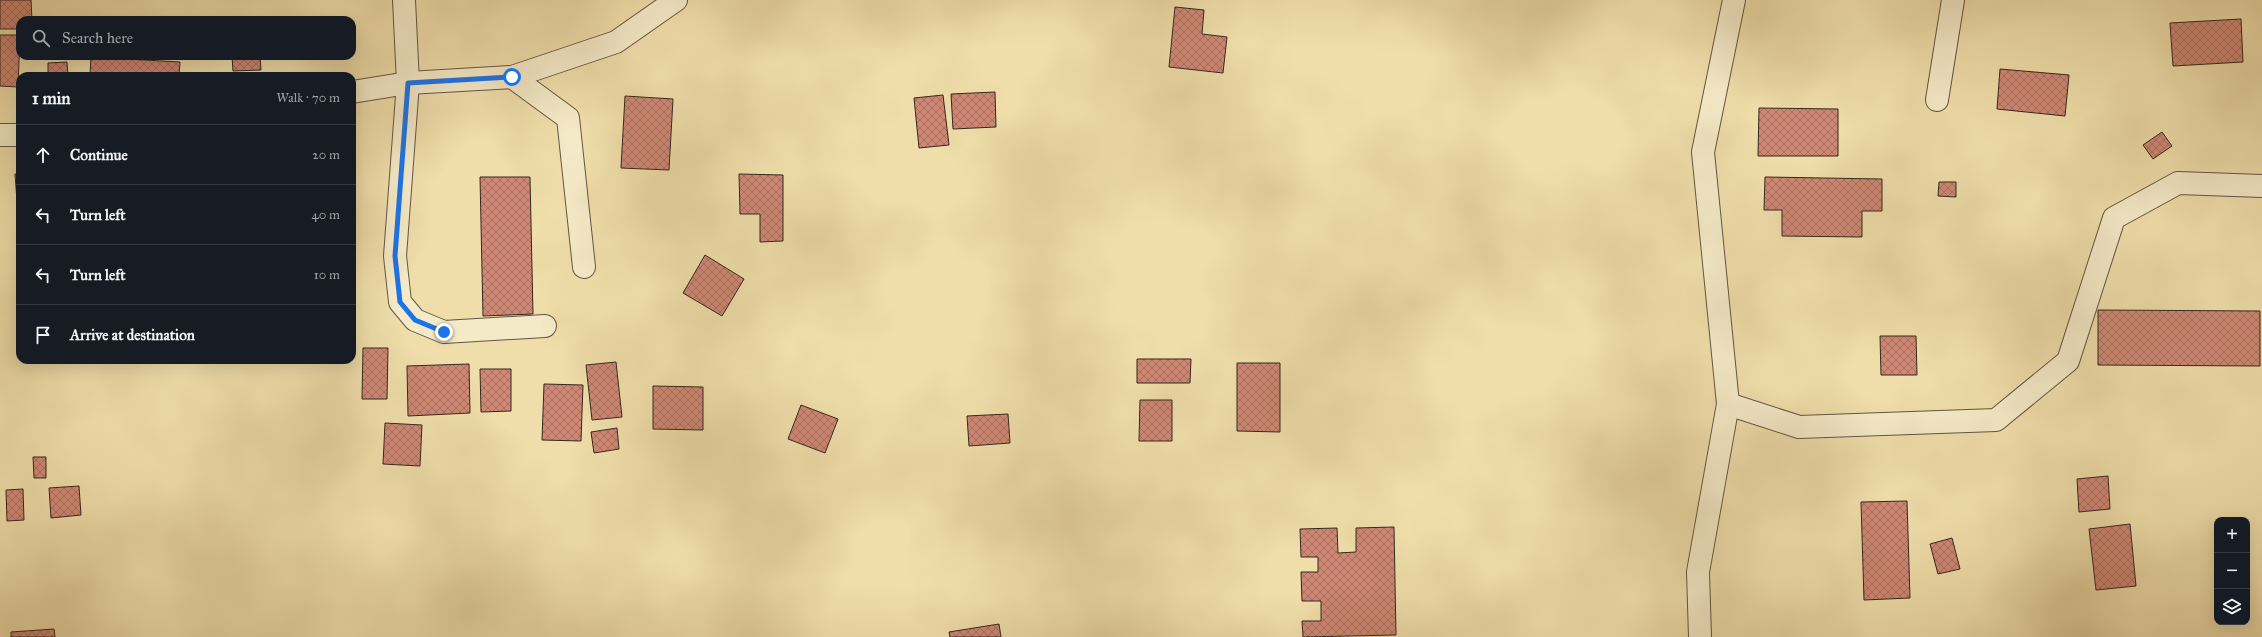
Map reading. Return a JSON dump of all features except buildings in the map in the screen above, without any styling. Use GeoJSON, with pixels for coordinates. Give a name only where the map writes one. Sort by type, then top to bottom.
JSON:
{"type":"FeatureCollection","features":[{"type":"Feature","properties":{"kind":"street"},"geometry":{"type":"LineString","coordinates":[[404,0],[408,83],[395,256],[400,302],[415,320],[444,332],[545,326]]}},
{"type":"Feature","properties":{"kind":"street"},"geometry":{"type":"LineString","coordinates":[[356,91],[408,83],[512,77],[616,42],[676,0]]}},
{"type":"Feature","properties":{"kind":"street"},"geometry":{"type":"LineString","coordinates":[[1700,637],[1698,572],[1728,404],[1702,152],[1734,0]]}},
{"type":"Feature","properties":{"kind":"street"},"geometry":{"type":"LineString","coordinates":[[1937,100],[1953,0]]}},
{"type":"Feature","properties":{"kind":"street"},"geometry":{"type":"LineString","coordinates":[[512,77],[568,118],[584,267]]}},
{"type":"Feature","properties":{"kind":"street"},"geometry":{"type":"LineString","coordinates":[[0,135],[16,135]]}},
{"type":"Feature","properties":{"kind":"street"},"geometry":{"type":"LineString","coordinates":[[1728,404],[1799,427],[1996,420],[2068,361],[2114,218],[2178,184],[2262,186]]}},
{"type":"Feature","properties":{"kind":"route"},"geometry":{"type":"LineString","coordinates":[[444,332],[415,320],[400,302],[395,256],[408,83],[512,77]]}}]}
